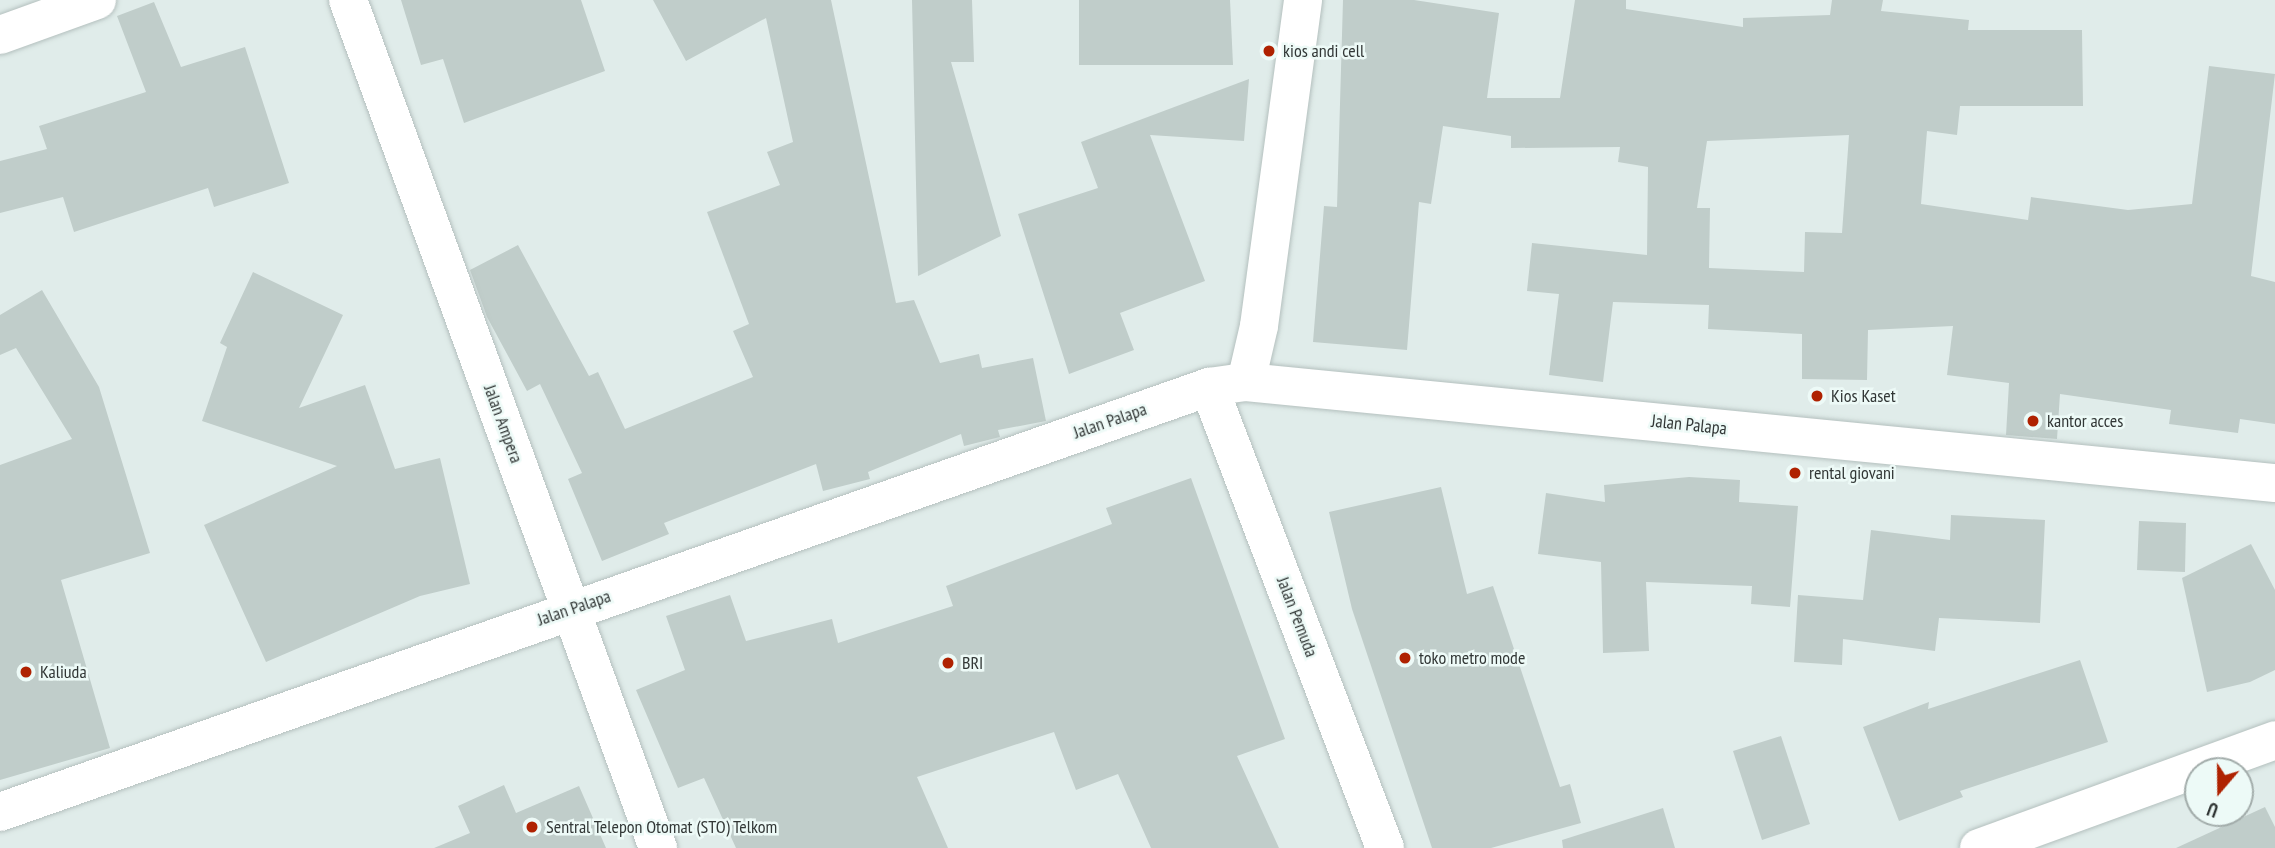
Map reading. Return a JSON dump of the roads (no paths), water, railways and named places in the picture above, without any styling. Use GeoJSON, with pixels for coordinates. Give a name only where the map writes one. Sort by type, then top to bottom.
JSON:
{"type":"FeatureCollection","features":[{"type":"Feature","properties":{"kind":"street"},"geometry":{"type":"LineString","coordinates":[[0,35],[97,0]]}},
{"type":"Feature","properties":{"kind":"street","name":"Jalan Ampera"},"geometry":{"type":"LineString","coordinates":[[348,0],[659,848]]}},
{"type":"Feature","properties":{"kind":"street"},"geometry":{"type":"LineString","coordinates":[[1228,384],[1259,326],[1303,0]]}},
{"type":"Feature","properties":{"kind":"street","name":"Jalan Palapa"},"geometry":{"type":"LineString","coordinates":[[0,812],[572,609],[1228,384],[2275,483]]}},
{"type":"Feature","properties":{"kind":"street","name":"Jalan Pemuda"},"geometry":{"type":"LineString","coordinates":[[1228,384],[1385,848]]}},
{"type":"Feature","properties":{"kind":"street"},"geometry":{"type":"LineString","coordinates":[[1994,845],[2275,740]]}},
{"type":"Feature","properties":{"kind":"place","name":"kios andi cell"},"geometry":{"type":"Point","coordinates":[1269,51]}},
{"type":"Feature","properties":{"kind":"place","name":"Kios Kaset"},"geometry":{"type":"Point","coordinates":[1817,396]}},
{"type":"Feature","properties":{"kind":"place","name":"kantor acces"},"geometry":{"type":"Point","coordinates":[2033,421]}},
{"type":"Feature","properties":{"kind":"place","name":"rental giovani"},"geometry":{"type":"Point","coordinates":[1795,473]}},
{"type":"Feature","properties":{"kind":"place","name":"toko metro mode"},"geometry":{"type":"Point","coordinates":[1405,658]}},
{"type":"Feature","properties":{"kind":"place","name":"BRI"},"geometry":{"type":"Point","coordinates":[948,663]}},
{"type":"Feature","properties":{"kind":"place","name":"Kaliuda"},"geometry":{"type":"Point","coordinates":[26,672]}},
{"type":"Feature","properties":{"kind":"place","name":"Sentral Telepon Otomat (STO) Telkom"},"geometry":{"type":"Point","coordinates":[532,827]}}]}
